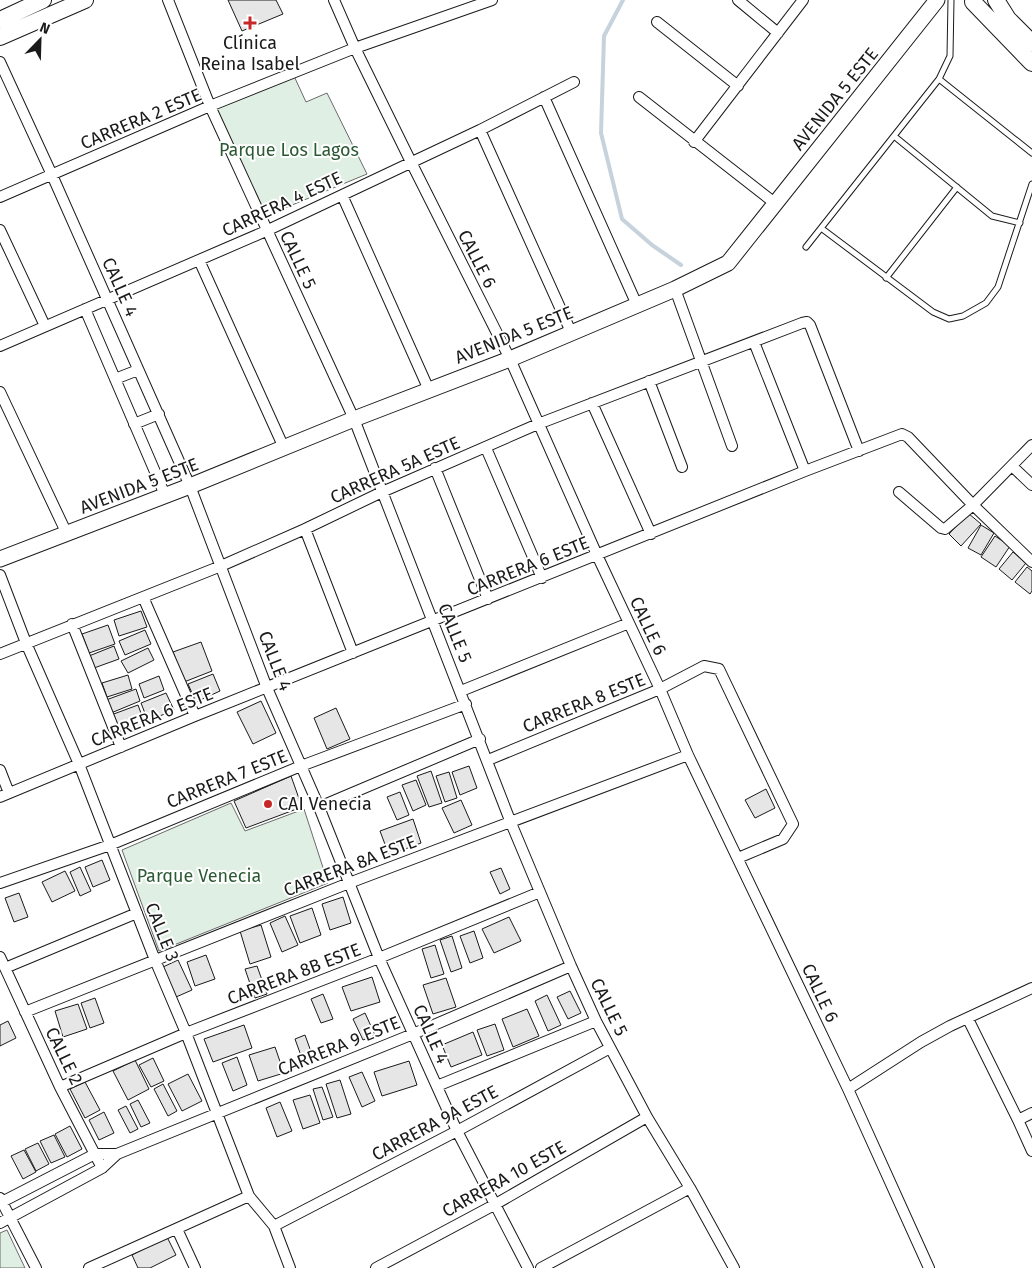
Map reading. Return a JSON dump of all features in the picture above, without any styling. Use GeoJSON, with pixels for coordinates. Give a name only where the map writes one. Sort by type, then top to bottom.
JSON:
{"type":"FeatureCollection","features":[{"type":"Feature","properties":{"kind":"main road"},"geometry":{"type":"LineString","coordinates":[[0,20],[43,0]]}},
{"type":"Feature","properties":{"kind":"main road"},"geometry":{"type":"LineString","coordinates":[[0,37],[85,0]]}},
{"type":"Feature","properties":{"kind":"main road","name":"AVENIDA 5 ESTE"},"geometry":{"type":"LineString","coordinates":[[0,559],[510,359],[728,264],[937,0]]}},
{"type":"Feature","properties":{"kind":"main road"},"geometry":{"type":"LineString","coordinates":[[996,0],[1008,19],[1032,43]]}},
{"type":"Feature","properties":{"kind":"main road"},"geometry":{"type":"LineString","coordinates":[[969,1],[1032,63]]}},
{"type":"Feature","properties":{"kind":"street","name":"CALLE 5"},"geometry":{"type":"LineString","coordinates":[[168,0],[210,106],[354,419],[480,739],[511,823],[571,966],[610,1048],[647,1117],[690,1188],[731,1267]]}},
{"type":"Feature","properties":{"kind":"street","name":"CALLE 6"},"geometry":{"type":"LineString","coordinates":[[334,0],[355,48],[510,359],[688,754],[848,1089],[929,1268]]}},
{"type":"Feature","properties":{"kind":"street","name":"CARRERA 2 ESTE"},"geometry":{"type":"LineString","coordinates":[[0,196],[210,106],[355,48],[492,0]]}},
{"type":"Feature","properties":{"kind":"street"},"geometry":{"type":"LineString","coordinates":[[738,0],[778,32]]}},
{"type":"Feature","properties":{"kind":"street"},"geometry":{"type":"LineString","coordinates":[[694,142],[803,0]]}},
{"type":"Feature","properties":{"kind":"street"},"geometry":{"type":"LineString","coordinates":[[657,22],[738,86]]}},
{"type":"Feature","properties":{"kind":"street","name":"CALLE 4"},"geometry":{"type":"LineString","coordinates":[[0,62],[108,299],[190,486],[267,688],[301,766],[379,958],[457,1131],[528,1268]]}},
{"type":"Feature","properties":{"kind":"street","name":"CARRERA 4 ESTE"},"geometry":{"type":"LineString","coordinates":[[0,346],[266,231],[480,130],[574,82]]}},
{"type":"Feature","properties":{"kind":"street"},"geometry":{"type":"LineString","coordinates":[[544,97],[637,304]]}},
{"type":"Feature","properties":{"kind":"street"},"geometry":{"type":"LineString","coordinates":[[639,97],[694,142],[776,204]]}},
{"type":"Feature","properties":{"kind":"street"},"geometry":{"type":"LineString","coordinates":[[480,130],[571,332]]}},
{"type":"Feature","properties":{"kind":"street"},"geometry":{"type":"LineString","coordinates":[[342,194],[429,390]]}},
{"type":"Feature","properties":{"kind":"street"},"geometry":{"type":"LineString","coordinates":[[0,230],[44,326]]}},
{"type":"Feature","properties":{"kind":"street"},"geometry":{"type":"LineString","coordinates":[[199,260],[284,448]]}},
{"type":"Feature","properties":{"kind":"street"},"geometry":{"type":"LineString","coordinates":[[675,288],[732,446]]}},
{"type":"Feature","properties":{"kind":"street"},"geometry":{"type":"LineString","coordinates":[[85,309],[165,495]]}},
{"type":"Feature","properties":{"kind":"street","name":"CARRERA 5A ESTE"},"geometry":{"type":"LineString","coordinates":[[0,654],[221,566],[382,492],[538,424],[807,322],[810,325],[858,450]]}},
{"type":"Feature","properties":{"kind":"street"},"geometry":{"type":"LineString","coordinates":[[754,342],[805,471]]}},
{"type":"Feature","properties":{"kind":"street"},"geometry":{"type":"LineString","coordinates":[[115,379],[138,370]]}},
{"type":"Feature","properties":{"kind":"street"},"geometry":{"type":"LineString","coordinates":[[649,382],[682,467]]}},
{"type":"Feature","properties":{"kind":"street"},"geometry":{"type":"LineString","coordinates":[[0,392],[67,534]]}},
{"type":"Feature","properties":{"kind":"street"},"geometry":{"type":"LineString","coordinates":[[592,404],[651,534]]}},
{"type":"Feature","properties":{"kind":"street"},"geometry":{"type":"LineString","coordinates":[[134,424],[158,414]]}},
{"type":"Feature","properties":{"kind":"street","name":"CARRERA 6 ESTE"},"geometry":{"type":"LineString","coordinates":[[5,795],[195,716],[805,471],[902,434],[908,436],[973,505]]}},
{"type":"Feature","properties":{"kind":"street"},"geometry":{"type":"LineString","coordinates":[[898,492],[945,530],[973,505],[1032,445]]}},
{"type":"Feature","properties":{"kind":"street"},"geometry":{"type":"LineString","coordinates":[[486,448],[542,578]]}},
{"type":"Feature","properties":{"kind":"street"},"geometry":{"type":"LineString","coordinates":[[1012,466],[1032,485]]}},
{"type":"Feature","properties":{"kind":"street"},"geometry":{"type":"LineString","coordinates":[[436,468],[488,599]]}},
{"type":"Feature","properties":{"kind":"street"},"geometry":{"type":"LineString","coordinates":[[973,505],[1032,562]]}},
{"type":"Feature","properties":{"kind":"street"},"geometry":{"type":"LineString","coordinates":[[305,529],[353,653]]}},
{"type":"Feature","properties":{"kind":"street","name":"CALLE 3"},"geometry":{"type":"LineString","coordinates":[[0,575],[26,643],[79,764],[249,1196],[274,1226],[290,1268]]}},
{"type":"Feature","properties":{"kind":"street"},"geometry":{"type":"LineString","coordinates":[[143,596],[195,716]]}},
{"type":"Feature","properties":{"kind":"street"},"geometry":{"type":"LineString","coordinates":[[72,624],[121,747]]}},
{"type":"Feature","properties":{"kind":"street"},"geometry":{"type":"LineString","coordinates":[[461,691],[629,624]]}},
{"type":"Feature","properties":{"kind":"street","name":"CARRERA 8 ESTE"},"geometry":{"type":"LineString","coordinates":[[488,760],[660,689],[704,666],[718,670],[793,824],[783,839],[738,858]]}},
{"type":"Feature","properties":{"kind":"street","name":"CARRERA 7 ESTE"},"geometry":{"type":"LineString","coordinates":[[0,883],[110,845],[301,766],[466,704]]}},
{"type":"Feature","properties":{"kind":"street"},"geometry":{"type":"LineString","coordinates":[[318,807],[480,739]]}},
{"type":"Feature","properties":{"kind":"street","name":"CARRERA 8A ESTE"},"geometry":{"type":"LineString","coordinates":[[25,1012],[349,883],[511,823],[688,754]]}},
{"type":"Feature","properties":{"kind":"street"},"geometry":{"type":"LineString","coordinates":[[0,770],[5,795]]}},
{"type":"Feature","properties":{"kind":"street","name":"CARRERA 8B ESTE"},"geometry":{"type":"LineString","coordinates":[[60,1087],[186,1033],[379,958],[540,892]]}},
{"type":"Feature","properties":{"kind":"street"},"geometry":{"type":"LineString","coordinates":[[5,968],[137,913]]}},
{"type":"Feature","properties":{"kind":"street","name":"CALLE 2"},"geometry":{"type":"LineString","coordinates":[[0,957],[60,1087],[102,1168]]}},
{"type":"Feature","properties":{"kind":"street","name":"CARRERA 9 ESTE"},"geometry":{"type":"LineString","coordinates":[[0,1223],[102,1168],[117,1154],[413,1034],[571,966]]}},
{"type":"Feature","properties":{"kind":"street"},"geometry":{"type":"LineString","coordinates":[[848,1089],[921,1042],[1032,988]]}},
{"type":"Feature","properties":{"kind":"street"},"geometry":{"type":"LineString","coordinates":[[968,1019],[1032,1151]]}},
{"type":"Feature","properties":{"kind":"street"},"geometry":{"type":"LineString","coordinates":[[437,1086],[596,1021]]}},
{"type":"Feature","properties":{"kind":"street","name":"CARRERA 9A ESTE"},"geometry":{"type":"LineString","coordinates":[[274,1226],[457,1131],[610,1048]]}},
{"type":"Feature","properties":{"kind":"street"},"geometry":{"type":"LineString","coordinates":[[1018,1120],[1032,1113]]}},
{"type":"Feature","properties":{"kind":"street","name":"CARRERA 10 ESTE"},"geometry":{"type":"LineString","coordinates":[[376,1268],[494,1205],[647,1117]]}},
{"type":"Feature","properties":{"kind":"street"},"geometry":{"type":"LineString","coordinates":[[36,1268],[1,1201],[95,1154]]}},
{"type":"Feature","properties":{"kind":"street","name":"CARRERA 9 ESTE"},"geometry":{"type":"LineString","coordinates":[[95,1154],[117,1154]]}},
{"type":"Feature","properties":{"kind":"street"},"geometry":{"type":"LineString","coordinates":[[541,1268],[690,1188]]}},
{"type":"Feature","properties":{"kind":"street"},"geometry":{"type":"LineString","coordinates":[[96,1267],[249,1196]]}},
{"type":"Feature","properties":{"kind":"street"},"geometry":{"type":"LineString","coordinates":[[177,1229],[195,1268]]}},
{"type":"Feature","properties":{"kind":"lane"},"geometry":{"type":"LineString","coordinates":[[806,247],[939,79],[950,56],[951,0]]}},
{"type":"Feature","properties":{"kind":"lane"},"geometry":{"type":"LineString","coordinates":[[939,79],[1032,153]]}},
{"type":"Feature","properties":{"kind":"lane"},"geometry":{"type":"LineString","coordinates":[[894,136],[992,216],[1020,223]]}},
{"type":"Feature","properties":{"kind":"lane"},"geometry":{"type":"LineString","coordinates":[[821,228],[933,312],[949,319],[963,316],[986,303],[998,287],[1032,184]]}},
{"type":"Feature","properties":{"kind":"lane"},"geometry":{"type":"LineString","coordinates":[[886,278],[956,187]]}},
{"type":"Feature","properties":{"kind":"green space","name":"Parque Los Lagos"},"geometry":{"type":"Polygon","coordinates":[[[294,76],[306,102],[327,93],[367,174],[263,217],[214,108],[294,76]]]}},
{"type":"Feature","properties":{"kind":"green space","name":"Parque Venecia"},"geometry":{"type":"Polygon","coordinates":[[[231,803],[245,831],[304,809],[328,883],[159,951],[122,850],[231,803]]]}},
{"type":"Feature","properties":{"kind":"green space"},"geometry":{"type":"Polygon","coordinates":[[[7,1230],[25,1268],[0,1268],[0,1233],[7,1230]]]}},
{"type":"Feature","properties":{"kind":"building","name":"Clínica Reina Isabel"},"geometry":{"type":"Polygon","coordinates":[[[228,0],[276,0],[283,14],[242,31],[228,0]]]}},
{"type":"Feature","properties":{"kind":"building"},"geometry":{"type":"Polygon","coordinates":[[[968,513],[981,524],[961,546],[949,534],[968,513]]]}},
{"type":"Feature","properties":{"kind":"building"},"geometry":{"type":"Polygon","coordinates":[[[981,525],[994,533],[981,555],[968,548],[981,525]]]}},
{"type":"Feature","properties":{"kind":"building"},"geometry":{"type":"Polygon","coordinates":[[[995,536],[1010,546],[996,567],[981,557],[995,536]]]}},
{"type":"Feature","properties":{"kind":"building"},"geometry":{"type":"Polygon","coordinates":[[[1013,552],[1026,563],[1012,580],[999,569],[1013,552]]]}},
{"type":"Feature","properties":{"kind":"building"},"geometry":{"type":"Polygon","coordinates":[[[1027,567],[1032,571],[1032,591],[1030,594],[1015,582],[1027,567]]]}},
{"type":"Feature","properties":{"kind":"building"},"geometry":{"type":"Polygon","coordinates":[[[141,611],[147,627],[119,636],[114,620],[141,611]]]}},
{"type":"Feature","properties":{"kind":"building"},"geometry":{"type":"Polygon","coordinates":[[[108,625],[115,644],[89,653],[82,634],[108,625]]]}},
{"type":"Feature","properties":{"kind":"building"},"geometry":{"type":"Polygon","coordinates":[[[145,630],[151,644],[125,655],[119,641],[145,630]]]}},
{"type":"Feature","properties":{"kind":"building"},"geometry":{"type":"Polygon","coordinates":[[[201,642],[212,671],[184,682],[173,652],[201,642]]]}},
{"type":"Feature","properties":{"kind":"building"},"geometry":{"type":"Polygon","coordinates":[[[114,646],[119,659],[94,668],[89,656],[114,646]]]}},
{"type":"Feature","properties":{"kind":"building"},"geometry":{"type":"Polygon","coordinates":[[[148,648],[154,660],[128,673],[121,661],[148,648]]]}},
{"type":"Feature","properties":{"kind":"building"},"geometry":{"type":"Polygon","coordinates":[[[213,674],[220,691],[196,702],[188,684],[213,674]]]}},
{"type":"Feature","properties":{"kind":"building"},"geometry":{"type":"Polygon","coordinates":[[[128,675],[132,689],[107,697],[102,683],[128,675]]]}},
{"type":"Feature","properties":{"kind":"building"},"geometry":{"type":"Polygon","coordinates":[[[159,676],[164,690],[144,698],[139,684],[159,676]]]}},
{"type":"Feature","properties":{"kind":"building"},"geometry":{"type":"Polygon","coordinates":[[[136,689],[140,701],[111,713],[106,700],[136,689]]]}},
{"type":"Feature","properties":{"kind":"building"},"geometry":{"type":"Polygon","coordinates":[[[166,693],[174,710],[148,721],[141,703],[166,693]]]}},
{"type":"Feature","properties":{"kind":"building"},"geometry":{"type":"Polygon","coordinates":[[[261,701],[276,733],[253,744],[237,712],[261,701]]]}},
{"type":"Feature","properties":{"kind":"building"},"geometry":{"type":"Polygon","coordinates":[[[138,705],[145,724],[118,734],[111,715],[138,705]]]}},
{"type":"Feature","properties":{"kind":"building"},"geometry":{"type":"Polygon","coordinates":[[[336,708],[350,739],[327,749],[314,718],[336,708]]]}},
{"type":"Feature","properties":{"kind":"building"},"geometry":{"type":"Polygon","coordinates":[[[469,766],[477,788],[460,795],[452,772],[469,766]]]}},
{"type":"Feature","properties":{"kind":"building"},"geometry":{"type":"Polygon","coordinates":[[[431,771],[442,803],[429,807],[417,776],[431,771]]]}},
{"type":"Feature","properties":{"kind":"building"},"geometry":{"type":"Polygon","coordinates":[[[449,772],[457,798],[445,802],[436,776],[449,772]]]}},
{"type":"Feature","properties":{"kind":"building","name":"CAI Venecia"},"geometry":{"type":"Polygon","coordinates":[[[291,776],[302,807],[246,828],[234,801],[291,776]]]}},
{"type":"Feature","properties":{"kind":"building"},"geometry":{"type":"Polygon","coordinates":[[[416,780],[426,805],[413,811],[402,785],[416,780]]]}},
{"type":"Feature","properties":{"kind":"building"},"geometry":{"type":"Polygon","coordinates":[[[766,789],[775,808],[755,818],[745,800],[766,789]]]}},
{"type":"Feature","properties":{"kind":"building"},"geometry":{"type":"Polygon","coordinates":[[[400,792],[409,815],[397,820],[387,797],[400,792]]]}},
{"type":"Feature","properties":{"kind":"building"},"geometry":{"type":"Polygon","coordinates":[[[461,800],[472,825],[454,833],[442,808],[461,800]]]}},
{"type":"Feature","properties":{"kind":"building"},"geometry":{"type":"Polygon","coordinates":[[[413,819],[421,843],[389,855],[380,831],[413,819]]]}},
{"type":"Feature","properties":{"kind":"building"},"geometry":{"type":"Polygon","coordinates":[[[102,860],[110,880],[93,887],[85,867],[102,860]]]}},
{"type":"Feature","properties":{"kind":"building"},"geometry":{"type":"Polygon","coordinates":[[[80,867],[91,891],[80,896],[70,872],[80,867]]]}},
{"type":"Feature","properties":{"kind":"building"},"geometry":{"type":"Polygon","coordinates":[[[501,868],[510,889],[500,894],[490,872],[501,868]]]}},
{"type":"Feature","properties":{"kind":"building"},"geometry":{"type":"Polygon","coordinates":[[[65,871],[75,891],[52,902],[42,882],[65,871]]]}},
{"type":"Feature","properties":{"kind":"building"},"geometry":{"type":"Polygon","coordinates":[[[19,893],[28,917],[14,922],[5,898],[19,893]]]}},
{"type":"Feature","properties":{"kind":"building"},"geometry":{"type":"Polygon","coordinates":[[[343,897],[351,923],[330,930],[322,904],[343,897]]]}},
{"type":"Feature","properties":{"kind":"building"},"geometry":{"type":"Polygon","coordinates":[[[312,908],[321,935],[300,943],[290,916],[312,908]]]}},
{"type":"Feature","properties":{"kind":"building"},"geometry":{"type":"Polygon","coordinates":[[[285,916],[298,945],[282,952],[270,923],[285,916]]]}},
{"type":"Feature","properties":{"kind":"building"},"geometry":{"type":"Polygon","coordinates":[[[509,917],[521,941],[494,953],[482,929],[509,917]]]}},
{"type":"Feature","properties":{"kind":"building"},"geometry":{"type":"Polygon","coordinates":[[[261,925],[271,957],[250,964],[240,931],[261,925]]]}},
{"type":"Feature","properties":{"kind":"building"},"geometry":{"type":"Polygon","coordinates":[[[474,931],[483,958],[470,963],[460,936],[474,931]]]}},
{"type":"Feature","properties":{"kind":"building"},"geometry":{"type":"Polygon","coordinates":[[[452,936],[462,968],[451,972],[440,940],[452,936]]]}},
{"type":"Feature","properties":{"kind":"building"},"geometry":{"type":"Polygon","coordinates":[[[435,945],[444,974],[431,978],[422,949],[435,945]]]}},
{"type":"Feature","properties":{"kind":"building"},"geometry":{"type":"Polygon","coordinates":[[[206,955],[215,979],[195,986],[187,962],[206,955]]]}},
{"type":"Feature","properties":{"kind":"building"},"geometry":{"type":"Polygon","coordinates":[[[178,960],[192,990],[176,997],[163,967],[178,960]]]}},
{"type":"Feature","properties":{"kind":"building"},"geometry":{"type":"Polygon","coordinates":[[[257,966],[267,994],[255,998],[245,969],[257,966]]]}},
{"type":"Feature","properties":{"kind":"building"},"geometry":{"type":"Polygon","coordinates":[[[372,977],[380,1002],[351,1011],[342,987],[372,977]]]}},
{"type":"Feature","properties":{"kind":"building"},"geometry":{"type":"Polygon","coordinates":[[[446,978],[456,1007],[433,1014],[423,985],[446,978]]]}},
{"type":"Feature","properties":{"kind":"building"},"geometry":{"type":"Polygon","coordinates":[[[570,991],[581,1013],[568,1019],[557,997],[570,991]]]}},
{"type":"Feature","properties":{"kind":"building"},"geometry":{"type":"Polygon","coordinates":[[[323,994],[333,1019],[321,1023],[311,999],[323,994]]]}},
{"type":"Feature","properties":{"kind":"building"},"geometry":{"type":"Polygon","coordinates":[[[547,995],[561,1025],[548,1031],[535,1001],[547,995]]]}},
{"type":"Feature","properties":{"kind":"building"},"geometry":{"type":"Polygon","coordinates":[[[95,998],[104,1023],[90,1028],[81,1003],[95,998]]]}},
{"type":"Feature","properties":{"kind":"building"},"geometry":{"type":"Polygon","coordinates":[[[78,1004],[87,1029],[63,1037],[55,1011],[78,1004]]]}},
{"type":"Feature","properties":{"kind":"building"},"geometry":{"type":"Polygon","coordinates":[[[527,1009],[539,1036],[513,1047],[502,1019],[527,1009]]]}},
{"type":"Feature","properties":{"kind":"building"},"geometry":{"type":"Polygon","coordinates":[[[365,1013],[375,1035],[363,1040],[353,1019],[365,1013]]]}},
{"type":"Feature","properties":{"kind":"building"},"geometry":{"type":"Polygon","coordinates":[[[8,1021],[16,1038],[0,1046],[0,1025],[8,1021]]]}},
{"type":"Feature","properties":{"kind":"building"},"geometry":{"type":"Polygon","coordinates":[[[495,1024],[504,1050],[487,1056],[477,1030],[495,1024]]]}},
{"type":"Feature","properties":{"kind":"building"},"geometry":{"type":"Polygon","coordinates":[[[244,1025],[252,1048],[213,1062],[204,1039],[244,1025]]]}},
{"type":"Feature","properties":{"kind":"building"},"geometry":{"type":"Polygon","coordinates":[[[473,1032],[482,1055],[451,1067],[442,1045],[473,1032]]]}},
{"type":"Feature","properties":{"kind":"building"},"geometry":{"type":"Polygon","coordinates":[[[305,1035],[314,1060],[304,1064],[295,1039],[305,1035]]]}},
{"type":"Feature","properties":{"kind":"building"},"geometry":{"type":"Polygon","coordinates":[[[275,1047],[284,1073],[258,1081],[249,1055],[275,1047]]]}},
{"type":"Feature","properties":{"kind":"building"},"geometry":{"type":"Polygon","coordinates":[[[237,1057],[247,1085],[233,1091],[222,1063],[237,1057]]]}},
{"type":"Feature","properties":{"kind":"building"},"geometry":{"type":"Polygon","coordinates":[[[153,1058],[164,1081],[151,1087],[139,1065],[153,1058]]]}},
{"type":"Feature","properties":{"kind":"building"},"geometry":{"type":"Polygon","coordinates":[[[135,1060],[149,1089],[128,1100],[113,1071],[135,1060]]]}},
{"type":"Feature","properties":{"kind":"building"},"geometry":{"type":"Polygon","coordinates":[[[409,1061],[417,1085],[382,1096],[374,1072],[409,1061]]]}},
{"type":"Feature","properties":{"kind":"building"},"geometry":{"type":"Polygon","coordinates":[[[362,1072],[375,1101],[362,1107],[349,1077],[362,1072]]]}},
{"type":"Feature","properties":{"kind":"building"},"geometry":{"type":"Polygon","coordinates":[[[188,1074],[202,1101],[182,1111],[168,1084],[188,1074]]]}},
{"type":"Feature","properties":{"kind":"building"},"geometry":{"type":"Polygon","coordinates":[[[340,1080],[351,1114],[337,1118],[326,1084],[340,1080]]]}},
{"type":"Feature","properties":{"kind":"building"},"geometry":{"type":"Polygon","coordinates":[[[85,1082],[100,1110],[85,1118],[70,1089],[85,1082]]]}},
{"type":"Feature","properties":{"kind":"building"},"geometry":{"type":"Polygon","coordinates":[[[163,1084],[177,1111],[168,1116],[154,1089],[163,1084]]]}},
{"type":"Feature","properties":{"kind":"building"},"geometry":{"type":"Polygon","coordinates":[[[322,1087],[333,1117],[323,1120],[313,1089],[322,1087]]]}},
{"type":"Feature","properties":{"kind":"building"},"geometry":{"type":"Polygon","coordinates":[[[310,1095],[320,1123],[303,1129],[293,1100],[310,1095]]]}},
{"type":"Feature","properties":{"kind":"building"},"geometry":{"type":"Polygon","coordinates":[[[138,1100],[150,1123],[141,1127],[130,1104],[138,1100]]]}},
{"type":"Feature","properties":{"kind":"building"},"geometry":{"type":"Polygon","coordinates":[[[280,1102],[292,1131],[277,1137],[266,1108],[280,1102]]]}},
{"type":"Feature","properties":{"kind":"building"},"geometry":{"type":"Polygon","coordinates":[[[126,1106],[138,1129],[130,1133],[118,1110],[126,1106]]]}},
{"type":"Feature","properties":{"kind":"building"},"geometry":{"type":"Polygon","coordinates":[[[104,1112],[114,1133],[99,1140],[89,1120],[104,1112]]]}},
{"type":"Feature","properties":{"kind":"building"},"geometry":{"type":"Polygon","coordinates":[[[70,1126],[82,1149],[67,1157],[55,1134],[70,1126]]]}},
{"type":"Feature","properties":{"kind":"building"},"geometry":{"type":"Polygon","coordinates":[[[54,1135],[65,1157],[51,1163],[40,1141],[54,1135]]]}},
{"type":"Feature","properties":{"kind":"building"},"geometry":{"type":"Polygon","coordinates":[[[38,1143],[49,1164],[36,1171],[25,1149],[38,1143]]]}},
{"type":"Feature","properties":{"kind":"building"},"geometry":{"type":"Polygon","coordinates":[[[24,1150],[36,1172],[23,1179],[11,1156],[24,1150]]]}},
{"type":"Feature","properties":{"kind":"building"},"geometry":{"type":"Polygon","coordinates":[[[167,1237],[176,1255],[150,1268],[138,1268],[132,1255],[167,1237]]]}},
{"type":"Feature","properties":{"kind":"waterway"},"geometry":{"type":"LineString","coordinates":[[623,0],[604,36],[601,133],[622,219],[652,245],[681,265]]}},
{"type":"Feature","properties":{"kind":"place","name":"Clínica Reina Isabel"},"geometry":{"type":"Point","coordinates":[250,23]}},
{"type":"Feature","properties":{"kind":"place","name":"CAI Venecia"},"geometry":{"type":"Point","coordinates":[268,804]}}]}
